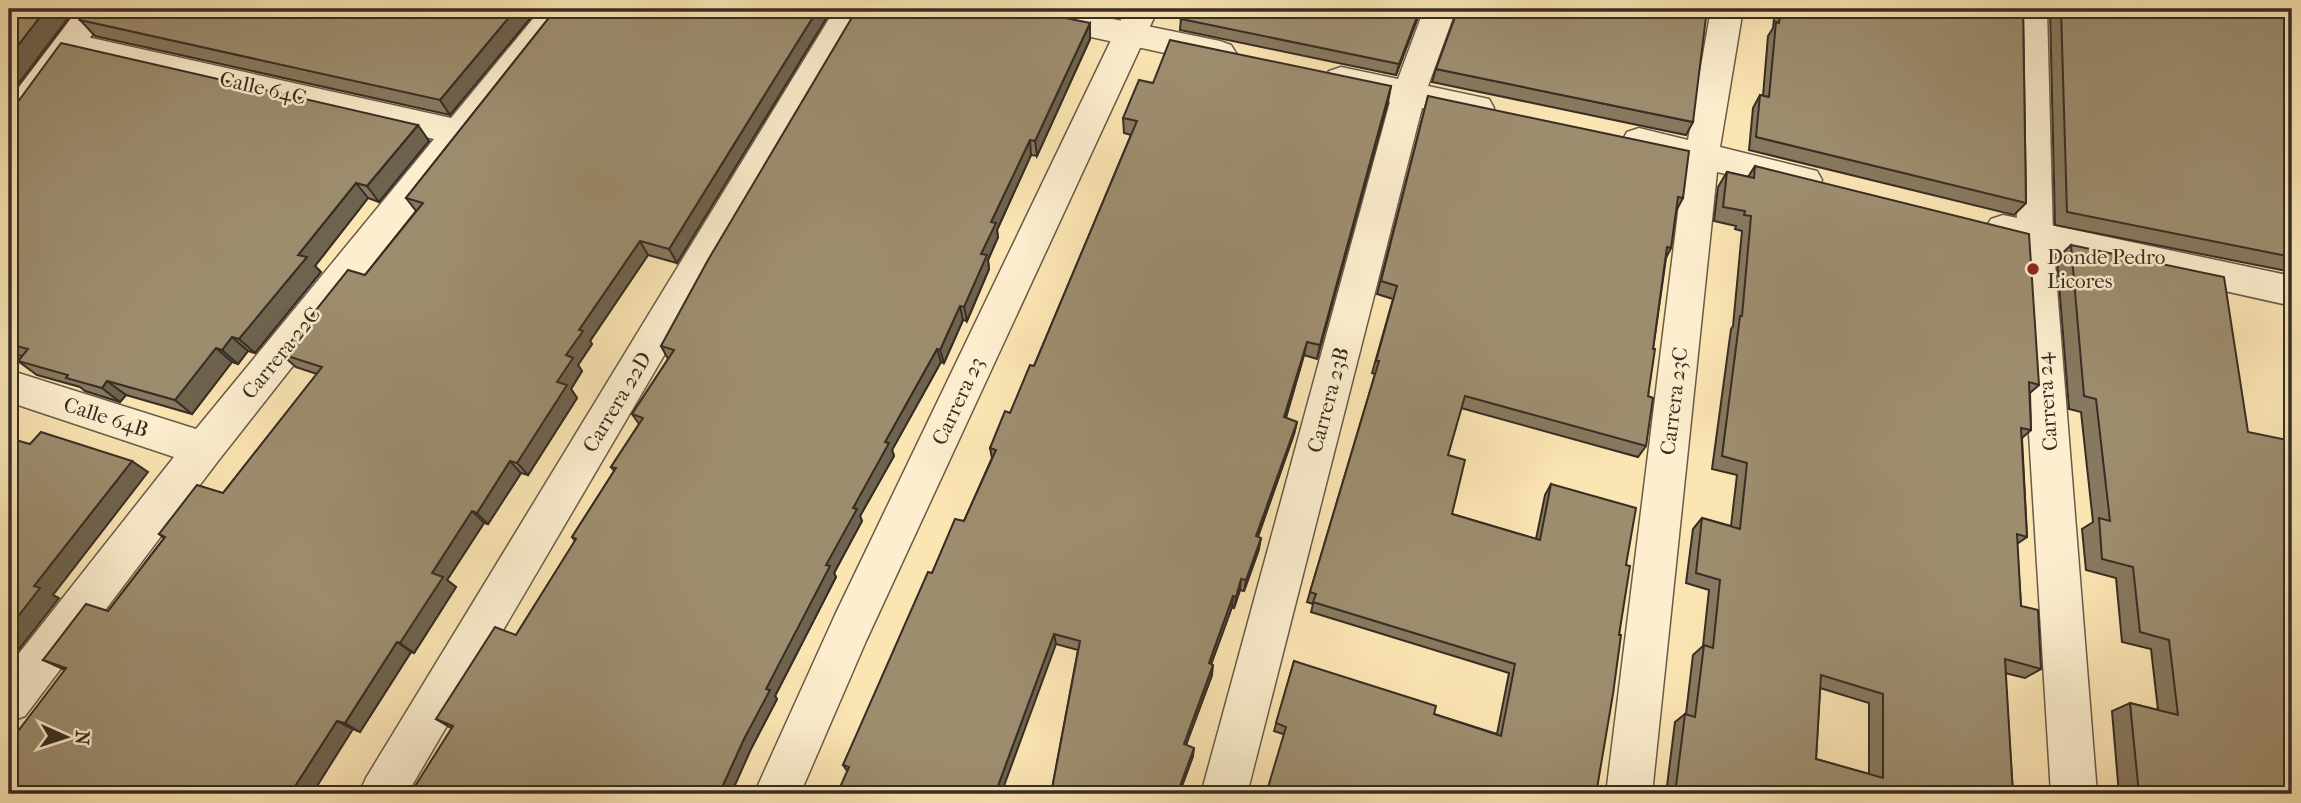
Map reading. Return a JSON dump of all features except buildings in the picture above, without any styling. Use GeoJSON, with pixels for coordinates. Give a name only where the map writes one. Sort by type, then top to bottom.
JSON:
{"type":"FeatureCollection","features":[{"type":"Feature","properties":{"kind":"street"},"geometry":{"type":"LineString","coordinates":[[9,124],[95,9]]}},
{"type":"Feature","properties":{"kind":"street","name":"Carrera 22C"},"geometry":{"type":"LineString","coordinates":[[9,701],[204,449],[558,9]]}},
{"type":"Feature","properties":{"kind":"street","name":"Carrera 22D"},"geometry":{"type":"LineString","coordinates":[[382,794],[852,9]]}},
{"type":"Feature","properties":{"kind":"street"},"geometry":{"type":"LineString","coordinates":[[1013,9],[1136,21],[1250,59]]}},
{"type":"Feature","properties":{"kind":"street","name":"Carrera 23B"},"geometry":{"type":"LineString","coordinates":[[1224,794],[1409,94],[1440,9]]}},
{"type":"Feature","properties":{"kind":"street","name":"Carrera 23C"},"geometry":{"type":"LineString","coordinates":[[1629,794],[1702,154],[1727,9]]}},
{"type":"Feature","properties":{"kind":"street","name":"Carrera 24"},"geometry":{"type":"LineString","coordinates":[[2031,9],[2035,237],[2074,794]]}},
{"type":"Feature","properties":{"kind":"street","name":"Carrera 23"},"geometry":{"type":"LineString","coordinates":[[777,794],[850,629],[1136,21]]}},
{"type":"Feature","properties":{"kind":"street","name":"Calle 64C"},"geometry":{"type":"LineString","coordinates":[[69,44],[457,132]]}},
{"type":"Feature","properties":{"kind":"street"},"geometry":{"type":"LineString","coordinates":[[1316,74],[1502,113]]}},
{"type":"Feature","properties":{"kind":"street"},"geometry":{"type":"LineString","coordinates":[[1609,135],[1702,154],[1835,187]]}},
{"type":"Feature","properties":{"kind":"street"},"geometry":{"type":"LineString","coordinates":[[1969,220],[2035,237],[2292,291]]}},
{"type":"Feature","properties":{"kind":"street","name":"Calle 64B"},"geometry":{"type":"LineString","coordinates":[[9,386],[204,449]]}},
{"type":"Feature","properties":{"kind":"place","name":"Donde Pedro Licores"},"geometry":{"type":"Point","coordinates":[2033,269]}}]}
